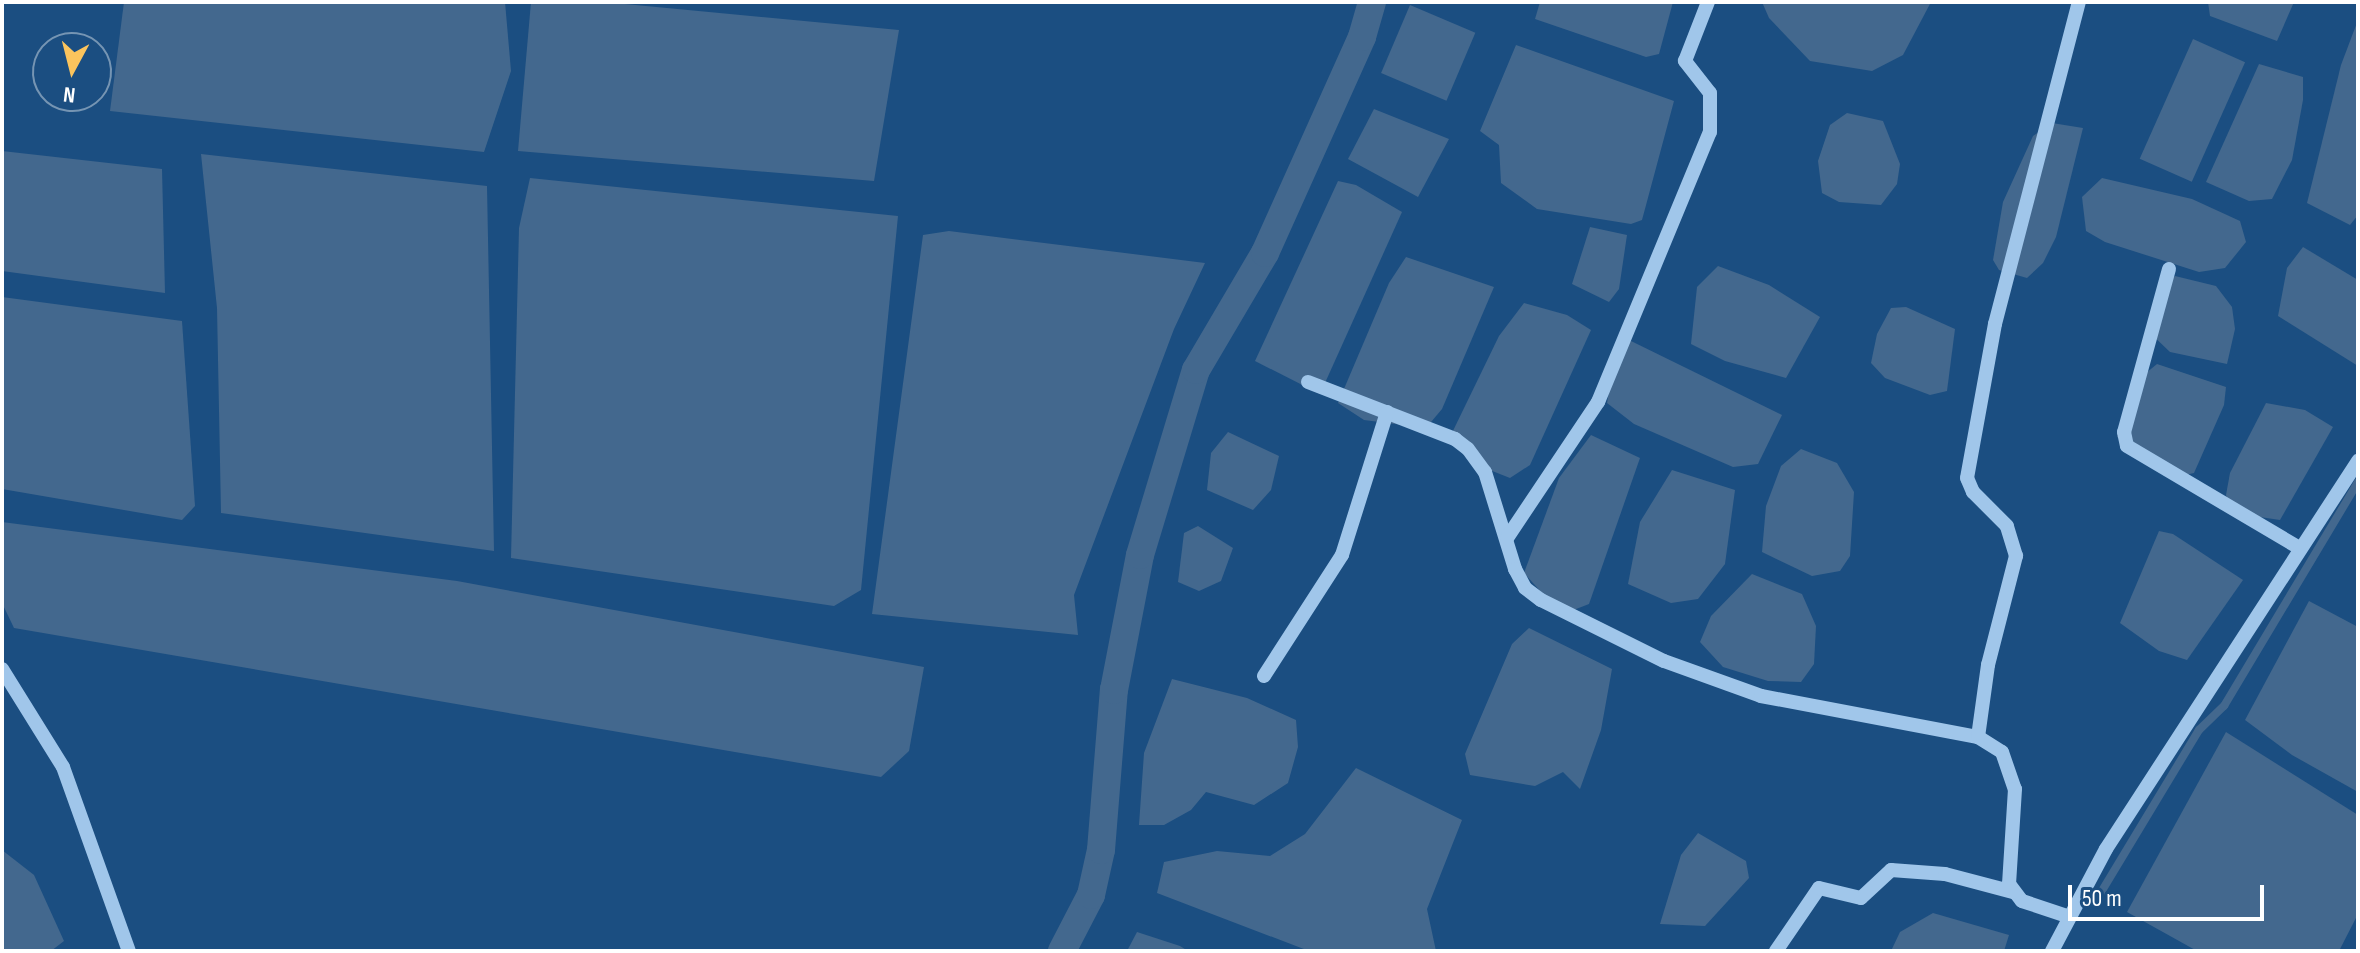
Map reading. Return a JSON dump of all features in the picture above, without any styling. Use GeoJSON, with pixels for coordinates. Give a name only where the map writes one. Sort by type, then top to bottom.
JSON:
{"type":"FeatureCollection","features":[{"type":"Feature","properties":{"kind":"street"},"geometry":{"type":"LineString","coordinates":[[1507,538],[1598,402],[1710,132],[1710,93],[1685,61],[1708,2]]}},
{"type":"Feature","properties":{"kind":"street"},"geometry":{"type":"LineString","coordinates":[[1978,737],[1988,665],[2016,556],[2007,526],[1973,492],[1967,478],[1995,324],[2079,2]]}},
{"type":"Feature","properties":{"kind":"street"},"geometry":{"type":"LineString","coordinates":[[2169,269],[2124,432],[2127,446],[2298,547]]}},
{"type":"Feature","properties":{"kind":"street"},"geometry":{"type":"LineString","coordinates":[[1308,382],[1455,439],[1478,459],[1525,588],[1664,661],[1761,696],[1978,737],[2002,752],[2011,767],[2015,789],[2009,875],[2013,892],[2022,901],[2067,916]]}},
{"type":"Feature","properties":{"kind":"street"},"geometry":{"type":"LineString","coordinates":[[1264,676],[1342,555],[1387,412]]}},
{"type":"Feature","properties":{"kind":"street"},"geometry":{"type":"LineString","coordinates":[[2052,951],[2067,916],[2298,547],[2358,461]]}},
{"type":"Feature","properties":{"kind":"street"},"geometry":{"type":"LineString","coordinates":[[2,669],[63,767],[129,951]]}},
{"type":"Feature","properties":{"kind":"street"},"geometry":{"type":"LineString","coordinates":[[1776,951],[1819,888],[1861,898],[1883,875],[1900,868],[2013,892]]}},
{"type":"Feature","properties":{"kind":"water"},"geometry":{"type":"Polygon","coordinates":[[[124,2],[505,2],[511,71],[484,152],[112,111],[124,2]]]}},
{"type":"Feature","properties":{"kind":"water"},"geometry":{"type":"Polygon","coordinates":[[[531,2],[604,2],[899,30],[874,181],[518,151],[531,2]]]}},
{"type":"Feature","properties":{"kind":"water"},"geometry":{"type":"Polygon","coordinates":[[[1540,2],[1673,2],[1659,54],[1646,57],[1535,19],[1540,2]]]}},
{"type":"Feature","properties":{"kind":"water"},"geometry":{"type":"Polygon","coordinates":[[[1762,2],[1931,2],[1903,55],[1872,71],[1810,61],[1769,18],[1762,2]]]}},
{"type":"Feature","properties":{"kind":"water"},"geometry":{"type":"Polygon","coordinates":[[[2208,2],[2294,2],[2277,41],[2210,16],[2208,2]]]}},
{"type":"Feature","properties":{"kind":"water"},"geometry":{"type":"Polygon","coordinates":[[[1410,5],[1475,33],[1446,101],[1381,73],[1410,5]]]}},
{"type":"Feature","properties":{"kind":"water"},"geometry":{"type":"Polygon","coordinates":[[[2358,20],[2358,215],[2350,225],[2307,203],[2341,65],[2358,20]]]}},
{"type":"Feature","properties":{"kind":"water"},"geometry":{"type":"Polygon","coordinates":[[[2193,39],[2245,62],[2192,182],[2140,159],[2193,39]]]}},
{"type":"Feature","properties":{"kind":"water"},"geometry":{"type":"Polygon","coordinates":[[[1516,45],[1674,101],[1642,220],[1631,224],[1537,209],[1501,183],[1499,145],[1480,131],[1516,45]]]}},
{"type":"Feature","properties":{"kind":"water"},"geometry":{"type":"Polygon","coordinates":[[[2259,64],[2303,77],[2303,100],[2292,160],[2272,199],[2249,201],[2206,182],[2259,64]]]}},
{"type":"Feature","properties":{"kind":"water"},"geometry":{"type":"Polygon","coordinates":[[[1374,109],[1449,139],[1418,197],[1348,159],[1374,109]]]}},
{"type":"Feature","properties":{"kind":"water"},"geometry":{"type":"Polygon","coordinates":[[[1847,113],[1883,121],[1900,164],[1897,184],[1881,205],[1839,202],[1822,193],[1818,161],[1830,125],[1847,113]]]}},
{"type":"Feature","properties":{"kind":"water"},"geometry":{"type":"Polygon","coordinates":[[[2052,123],[2083,128],[2056,237],[2043,263],[2027,278],[1999,270],[1993,260],[2003,202],[2033,136],[2052,123]]]}},
{"type":"Feature","properties":{"kind":"water"},"geometry":{"type":"Polygon","coordinates":[[[2,151],[162,169],[165,293],[2,271],[2,151]]]}},
{"type":"Feature","properties":{"kind":"water"},"geometry":{"type":"Polygon","coordinates":[[[201,154],[487,186],[494,551],[221,513],[217,308],[201,154]]]}},
{"type":"Feature","properties":{"kind":"water"},"geometry":{"type":"Polygon","coordinates":[[[530,178],[898,216],[861,590],[834,606],[511,558],[519,228],[530,178]]]}},
{"type":"Feature","properties":{"kind":"water"},"geometry":{"type":"Polygon","coordinates":[[[2102,178],[2192,199],[2240,221],[2246,242],[2225,268],[2199,272],[2105,242],[2086,231],[2082,197],[2102,178]]]}},
{"type":"Feature","properties":{"kind":"water"},"geometry":{"type":"Polygon","coordinates":[[[1338,181],[1356,185],[1402,212],[1320,394],[1255,361],[1338,181]]]}},
{"type":"Feature","properties":{"kind":"water"},"geometry":{"type":"Polygon","coordinates":[[[1590,227],[1627,235],[1619,289],[1609,302],[1572,284],[1590,227]]]}},
{"type":"Feature","properties":{"kind":"water"},"geometry":{"type":"Polygon","coordinates":[[[949,231],[1205,263],[1174,329],[1074,595],[1078,635],[872,614],[923,235],[949,231]]]}},
{"type":"Feature","properties":{"kind":"water"},"geometry":{"type":"Polygon","coordinates":[[[2303,247],[2358,280],[2358,366],[2278,316],[2287,268],[2303,247]]]}},
{"type":"Feature","properties":{"kind":"water"},"geometry":{"type":"Polygon","coordinates":[[[1406,257],[1494,287],[1442,409],[1426,428],[1364,420],[1338,403],[1389,283],[1406,257]]]}},
{"type":"Feature","properties":{"kind":"water"},"geometry":{"type":"Polygon","coordinates":[[[1718,266],[1769,285],[1820,317],[1786,378],[1725,361],[1691,344],[1697,287],[1718,266]]]}},
{"type":"Feature","properties":{"kind":"water"},"geometry":{"type":"Polygon","coordinates":[[[2175,276],[2216,286],[2232,307],[2235,329],[2227,364],[2170,352],[2148,331],[2155,296],[2175,276]]]}},
{"type":"Feature","properties":{"kind":"water"},"geometry":{"type":"Polygon","coordinates":[[[2,297],[182,321],[195,506],[182,520],[2,489],[2,297]]]}},
{"type":"Feature","properties":{"kind":"water"},"geometry":{"type":"Polygon","coordinates":[[[1524,303],[1567,315],[1591,330],[1530,465],[1510,478],[1472,463],[1450,437],[1499,336],[1524,303]]]}},
{"type":"Feature","properties":{"kind":"water"},"geometry":{"type":"Polygon","coordinates":[[[1906,307],[1955,329],[1947,391],[1930,395],[1885,378],[1871,363],[1877,334],[1891,308],[1906,307]]]}},
{"type":"Feature","properties":{"kind":"water"},"geometry":{"type":"Polygon","coordinates":[[[1631,341],[1782,415],[1758,464],[1733,467],[1634,424],[1607,403],[1615,357],[1631,341]]]}},
{"type":"Feature","properties":{"kind":"water"},"geometry":{"type":"Polygon","coordinates":[[[2157,364],[2226,387],[2224,405],[2194,473],[2181,476],[2117,437],[2140,378],[2157,364]]]}},
{"type":"Feature","properties":{"kind":"water"},"geometry":{"type":"Polygon","coordinates":[[[2266,403],[2305,410],[2333,427],[2280,520],[2253,516],[2228,502],[2226,495],[2230,473],[2266,403]]]}},
{"type":"Feature","properties":{"kind":"water"},"geometry":{"type":"Polygon","coordinates":[[[1228,432],[1279,456],[1271,490],[1253,510],[1207,490],[1211,453],[1228,432]]]}},
{"type":"Feature","properties":{"kind":"water"},"geometry":{"type":"Polygon","coordinates":[[[1591,435],[1640,458],[1589,604],[1571,611],[1542,593],[1524,573],[1559,478],[1591,435]]]}},
{"type":"Feature","properties":{"kind":"water"},"geometry":{"type":"Polygon","coordinates":[[[1801,449],[1837,463],[1854,492],[1850,556],[1840,571],[1812,576],[1762,552],[1766,506],[1781,466],[1801,449]]]}},
{"type":"Feature","properties":{"kind":"water"},"geometry":{"type":"Polygon","coordinates":[[[1672,470],[1735,490],[1725,564],[1698,599],[1671,603],[1628,584],[1640,522],[1672,470]]]}},
{"type":"Feature","properties":{"kind":"water"},"geometry":{"type":"Polygon","coordinates":[[[2,522],[457,581],[924,667],[909,751],[881,777],[14,628],[2,603],[2,522]]]}},
{"type":"Feature","properties":{"kind":"water"},"geometry":{"type":"Polygon","coordinates":[[[1198,526],[1233,548],[1221,581],[1199,591],[1178,582],[1184,533],[1198,526]]]}},
{"type":"Feature","properties":{"kind":"water"},"geometry":{"type":"Polygon","coordinates":[[[2159,531],[2173,534],[2243,580],[2187,660],[2159,651],[2120,623],[2159,531]]]}},
{"type":"Feature","properties":{"kind":"water"},"geometry":{"type":"Polygon","coordinates":[[[1752,574],[1802,594],[1816,626],[1814,664],[1801,682],[1768,681],[1723,667],[1700,642],[1711,616],[1752,574]]]}},
{"type":"Feature","properties":{"kind":"water"},"geometry":{"type":"Polygon","coordinates":[[[2309,601],[2358,627],[2358,792],[2292,755],[2245,720],[2309,601]]]}},
{"type":"Feature","properties":{"kind":"water"},"geometry":{"type":"Polygon","coordinates":[[[1529,628],[1612,669],[1601,730],[1580,789],[1563,772],[1535,786],[1470,775],[1465,754],[1512,644],[1529,628]]]}},
{"type":"Feature","properties":{"kind":"water"},"geometry":{"type":"Polygon","coordinates":[[[1172,679],[1247,698],[1296,720],[1298,747],[1288,783],[1254,805],[1206,792],[1191,810],[1164,825],[1139,825],[1144,753],[1172,679]]]}},
{"type":"Feature","properties":{"kind":"water"},"geometry":{"type":"Polygon","coordinates":[[[2226,732],[2358,815],[2358,914],[2339,951],[2197,951],[2127,912],[2226,732]]]}},
{"type":"Feature","properties":{"kind":"water"},"geometry":{"type":"Polygon","coordinates":[[[1356,768],[1462,820],[1427,909],[1436,951],[1309,951],[1157,893],[1164,862],[1217,851],[1270,856],[1305,834],[1356,768]]]}},
{"type":"Feature","properties":{"kind":"water"},"geometry":{"type":"Polygon","coordinates":[[[1698,833],[1746,861],[1749,878],[1705,926],[1660,924],[1681,855],[1698,833]]]}},
{"type":"Feature","properties":{"kind":"water"},"geometry":{"type":"Polygon","coordinates":[[[2,850],[34,875],[64,941],[51,951],[2,951],[2,850]]]}},
{"type":"Feature","properties":{"kind":"water"},"geometry":{"type":"Polygon","coordinates":[[[1933,913],[2009,935],[2004,951],[1891,951],[1900,932],[1933,913]]]}},
{"type":"Feature","properties":{"kind":"water"},"geometry":{"type":"Polygon","coordinates":[[[1137,932],[1180,946],[1188,951],[1127,951],[1137,932]]]}},
{"type":"Feature","properties":{"kind":"waterway"},"geometry":{"type":"LineString","coordinates":[[1062,951],[1091,895],[1101,850],[1114,690],[1140,555],[1196,370],[1265,253],[1362,37],[1372,2]]}},
{"type":"Feature","properties":{"kind":"waterway"},"geometry":{"type":"LineString","coordinates":[[2100,894],[2199,730],[2224,706],[2358,482]]}}]}
